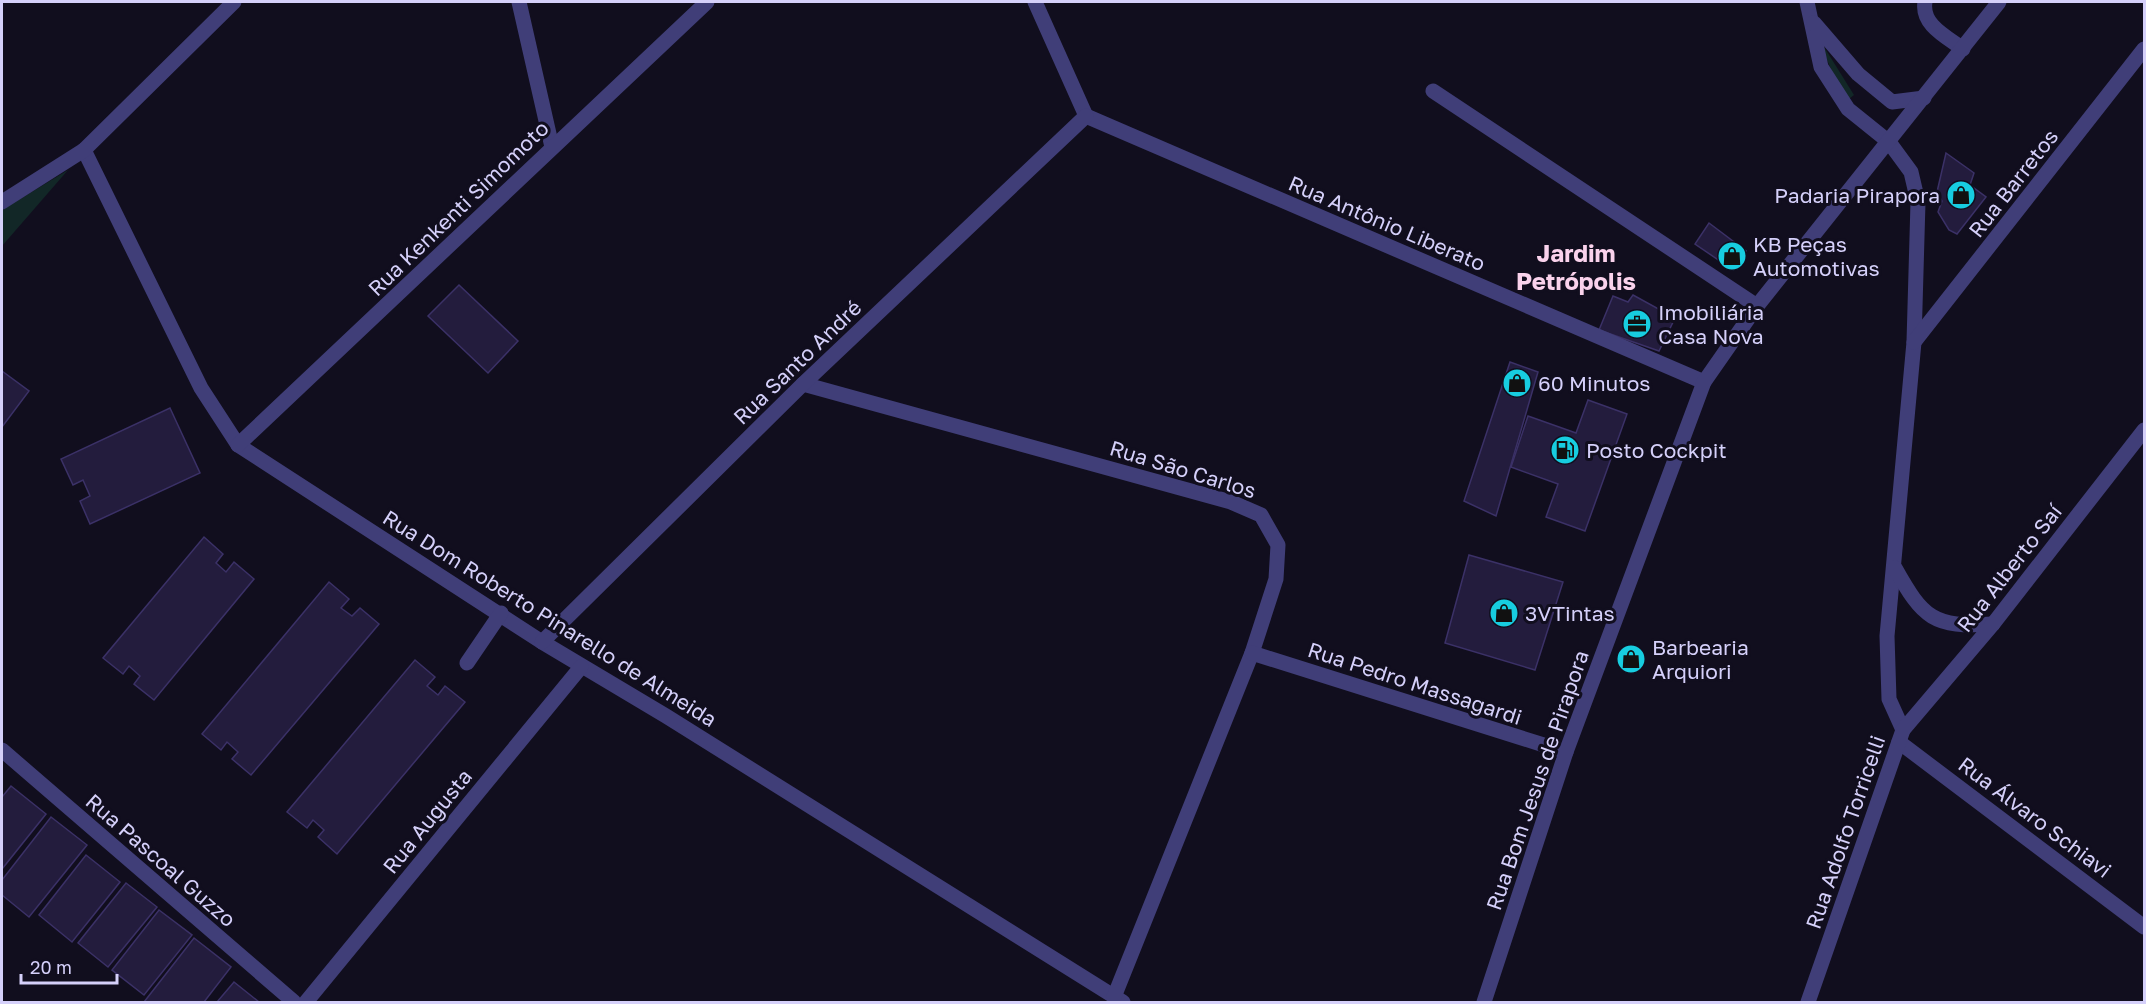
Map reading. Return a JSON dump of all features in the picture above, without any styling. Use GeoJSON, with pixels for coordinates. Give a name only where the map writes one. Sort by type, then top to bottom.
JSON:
{"type":"FeatureCollection","features":[{"type":"Feature","properties":{"kind":"street"},"geometry":{"type":"LineString","coordinates":[[2,202],[84,150],[234,2]]}},
{"type":"Feature","properties":{"kind":"street"},"geometry":{"type":"LineString","coordinates":[[519,2],[552,147]]}},
{"type":"Feature","properties":{"kind":"street","name":"Rua Kenkenti Simomoto"},"geometry":{"type":"LineString","coordinates":[[238,445],[707,2]]}},
{"type":"Feature","properties":{"kind":"street"},"geometry":{"type":"LineString","coordinates":[[1035,2],[1086,116]]}},
{"type":"Feature","properties":{"kind":"street","name":"Rua Adolfo Torricelli"},"geometry":{"type":"LineString","coordinates":[[1808,2],[1821,67],[1848,109],[1889,142],[1911,172],[1918,202],[1914,342],[1887,636],[1889,699],[1901,736],[1808,1002]]}},
{"type":"Feature","properties":{"kind":"street"},"geometry":{"type":"LineString","coordinates":[[1925,2],[1923,10],[1932,26],[1963,49]]}},
{"type":"Feature","properties":{"kind":"street","name":"Rua Bom Jesus de Pirapora"},"geometry":{"type":"LineString","coordinates":[[1484,1002],[1566,752],[1704,382],[1757,306],[1999,2]]}},
{"type":"Feature","properties":{"kind":"street"},"geometry":{"type":"LineString","coordinates":[[1814,23],[1875,90],[1892,102],[1924,98]]}},
{"type":"Feature","properties":{"kind":"street","name":"Rua Barretos"},"geometry":{"type":"LineString","coordinates":[[1914,342],[2145,49]]}},
{"type":"Feature","properties":{"kind":"street"},"geometry":{"type":"LineString","coordinates":[[1433,92],[1757,306]]}},
{"type":"Feature","properties":{"kind":"street","name":"Rua Antônio Liberato"},"geometry":{"type":"LineString","coordinates":[[1086,116],[1704,382]]}},
{"type":"Feature","properties":{"kind":"street","name":"Rua Santo André"},"geometry":{"type":"LineString","coordinates":[[542,642],[803,384],[1086,116]]}},
{"type":"Feature","properties":{"kind":"street","name":"Rua Dom Roberto Pinarello de Almeida"},"geometry":{"type":"LineString","coordinates":[[84,150],[201,388],[238,445],[501,613],[581,667],[666,716],[1118,1000]]}},
{"type":"Feature","properties":{"kind":"street","name":"Rua São Carlos"},"geometry":{"type":"LineString","coordinates":[[803,384],[1231,502],[1261,515],[1278,545],[1276,579],[1252,653],[1118,1000]]}},
{"type":"Feature","properties":{"kind":"street","name":"Rua Alberto Saí"},"geometry":{"type":"LineString","coordinates":[[1901,736],[1993,624],[2145,430]]}},
{"type":"Feature","properties":{"kind":"street"},"geometry":{"type":"LineString","coordinates":[[1894,568],[1912,599],[1926,613],[1945,623],[1993,624]]}},
{"type":"Feature","properties":{"kind":"street"},"geometry":{"type":"LineString","coordinates":[[466,663],[501,613]]}},
{"type":"Feature","properties":{"kind":"street","name":"Rua Pedro Massagardi"},"geometry":{"type":"LineString","coordinates":[[1252,653],[1566,752]]}},
{"type":"Feature","properties":{"kind":"street","name":"Rua Augusta"},"geometry":{"type":"LineString","coordinates":[[306,1002],[581,667]]}},
{"type":"Feature","properties":{"kind":"street","name":"Rua Álvaro Schiavi"},"geometry":{"type":"LineString","coordinates":[[1901,736],[2145,927]]}},
{"type":"Feature","properties":{"kind":"street","name":"Rua Pascoal Guzzo"},"geometry":{"type":"LineString","coordinates":[[2,750],[294,1002]]}},
{"type":"Feature","properties":{"kind":"green space"},"geometry":{"type":"Polygon","coordinates":[[[1816,34],[1854,95],[1845,102],[1816,34]]]}},
{"type":"Feature","properties":{"kind":"green space"},"geometry":{"type":"Polygon","coordinates":[[[68,170],[2,246],[2,210],[68,170]]]}},
{"type":"Feature","properties":{"kind":"building","name":"Padaria Pirapora"},"geometry":{"type":"Polygon","coordinates":[[[1946,153],[1974,173],[1970,185],[1986,197],[1957,234],[1949,230],[1938,212],[1942,201],[1937,192],[1946,153]]]}},
{"type":"Feature","properties":{"kind":"building"},"geometry":{"type":"Polygon","coordinates":[[[1709,223],[1746,251],[1733,270],[1695,244],[1709,223]]]}},
{"type":"Feature","properties":{"kind":"building"},"geometry":{"type":"Polygon","coordinates":[[[459,285],[518,341],[488,373],[428,316],[459,285]]]}},
{"type":"Feature","properties":{"kind":"building","name":"Imobiliária Casa Nova"},"geometry":{"type":"Polygon","coordinates":[[[1633,295],[1675,318],[1659,351],[1599,330],[1613,296],[1628,302],[1633,295]]]}},
{"type":"Feature","properties":{"kind":"building"},"geometry":{"type":"Polygon","coordinates":[[[1510,362],[1538,372],[1496,516],[1464,501],[1510,362]]]}},
{"type":"Feature","properties":{"kind":"building"},"geometry":{"type":"Polygon","coordinates":[[[2,371],[29,391],[2,427],[2,371]]]}},
{"type":"Feature","properties":{"kind":"building","name":"Posto Cockpit"},"geometry":{"type":"Polygon","coordinates":[[[1588,400],[1627,414],[1585,531],[1546,517],[1558,484],[1511,467],[1528,416],[1576,433],[1588,400]]]}},
{"type":"Feature","properties":{"kind":"building"},"geometry":{"type":"Polygon","coordinates":[[[170,408],[200,473],[90,524],[80,501],[90,496],[83,480],[73,485],[61,459],[170,408]]]}},
{"type":"Feature","properties":{"kind":"building"},"geometry":{"type":"Polygon","coordinates":[[[204,537],[223,554],[216,563],[226,572],[234,562],[254,579],[154,700],[134,684],[140,676],[129,666],[123,674],[103,658],[204,537]]]}},
{"type":"Feature","properties":{"kind":"building","name":"3VTintas"},"geometry":{"type":"Polygon","coordinates":[[[1469,555],[1563,582],[1535,670],[1445,643],[1469,555]]]}},
{"type":"Feature","properties":{"kind":"building"},"geometry":{"type":"Polygon","coordinates":[[[329,582],[349,599],[341,608],[352,616],[360,608],[379,624],[251,775],[232,759],[238,752],[227,742],[221,750],[202,734],[329,582]]]}},
{"type":"Feature","properties":{"kind":"building"},"geometry":{"type":"Polygon","coordinates":[[[415,660],[435,677],[427,686],[438,695],[445,686],[465,702],[337,854],[318,837],[324,830],[313,820],[307,828],[287,812],[415,660]]]}},
{"type":"Feature","properties":{"kind":"building"},"geometry":{"type":"Polygon","coordinates":[[[11,786],[46,814],[2,869],[2,797],[11,786]]]}},
{"type":"Feature","properties":{"kind":"building"},"geometry":{"type":"Polygon","coordinates":[[[51,817],[87,845],[29,917],[2,895],[2,880],[51,817]]]}},
{"type":"Feature","properties":{"kind":"building"},"geometry":{"type":"Polygon","coordinates":[[[86,855],[120,882],[72,942],[39,915],[86,855]]]}},
{"type":"Feature","properties":{"kind":"building"},"geometry":{"type":"Polygon","coordinates":[[[126,883],[157,907],[108,967],[78,943],[126,883]]]}},
{"type":"Feature","properties":{"kind":"building"},"geometry":{"type":"Polygon","coordinates":[[[159,910],[192,935],[144,995],[112,970],[159,910]]]}},
{"type":"Feature","properties":{"kind":"building"},"geometry":{"type":"Polygon","coordinates":[[[194,938],[231,967],[204,1002],[144,1002],[194,938]]]}},
{"type":"Feature","properties":{"kind":"building"},"geometry":{"type":"Polygon","coordinates":[[[234,982],[259,1002],[217,1002],[234,982]]]}},
{"type":"Feature","properties":{"kind":"place","name":"Padaria Pirapora"},"geometry":{"type":"Point","coordinates":[1961,195]}},
{"type":"Feature","properties":{"kind":"place","name":"KB Peças Automotivas"},"geometry":{"type":"Point","coordinates":[1732,256]}},
{"type":"Feature","properties":{"kind":"place","name":"Imobiliária Casa Nova"},"geometry":{"type":"Point","coordinates":[1637,324]}},
{"type":"Feature","properties":{"kind":"place","name":"60 Minutos"},"geometry":{"type":"Point","coordinates":[1517,383]}},
{"type":"Feature","properties":{"kind":"place","name":"Posto Cockpit"},"geometry":{"type":"Point","coordinates":[1565,450]}},
{"type":"Feature","properties":{"kind":"place","name":"3VTintas"},"geometry":{"type":"Point","coordinates":[1504,613]}},
{"type":"Feature","properties":{"kind":"place","name":"Barbearia Arquiori"},"geometry":{"type":"Point","coordinates":[1631,659]}},
{"type":"Feature","properties":{"kind":"district","name":"Jardim Petrópolis"},"geometry":{"type":"Point","coordinates":[1576,266]}}]}
